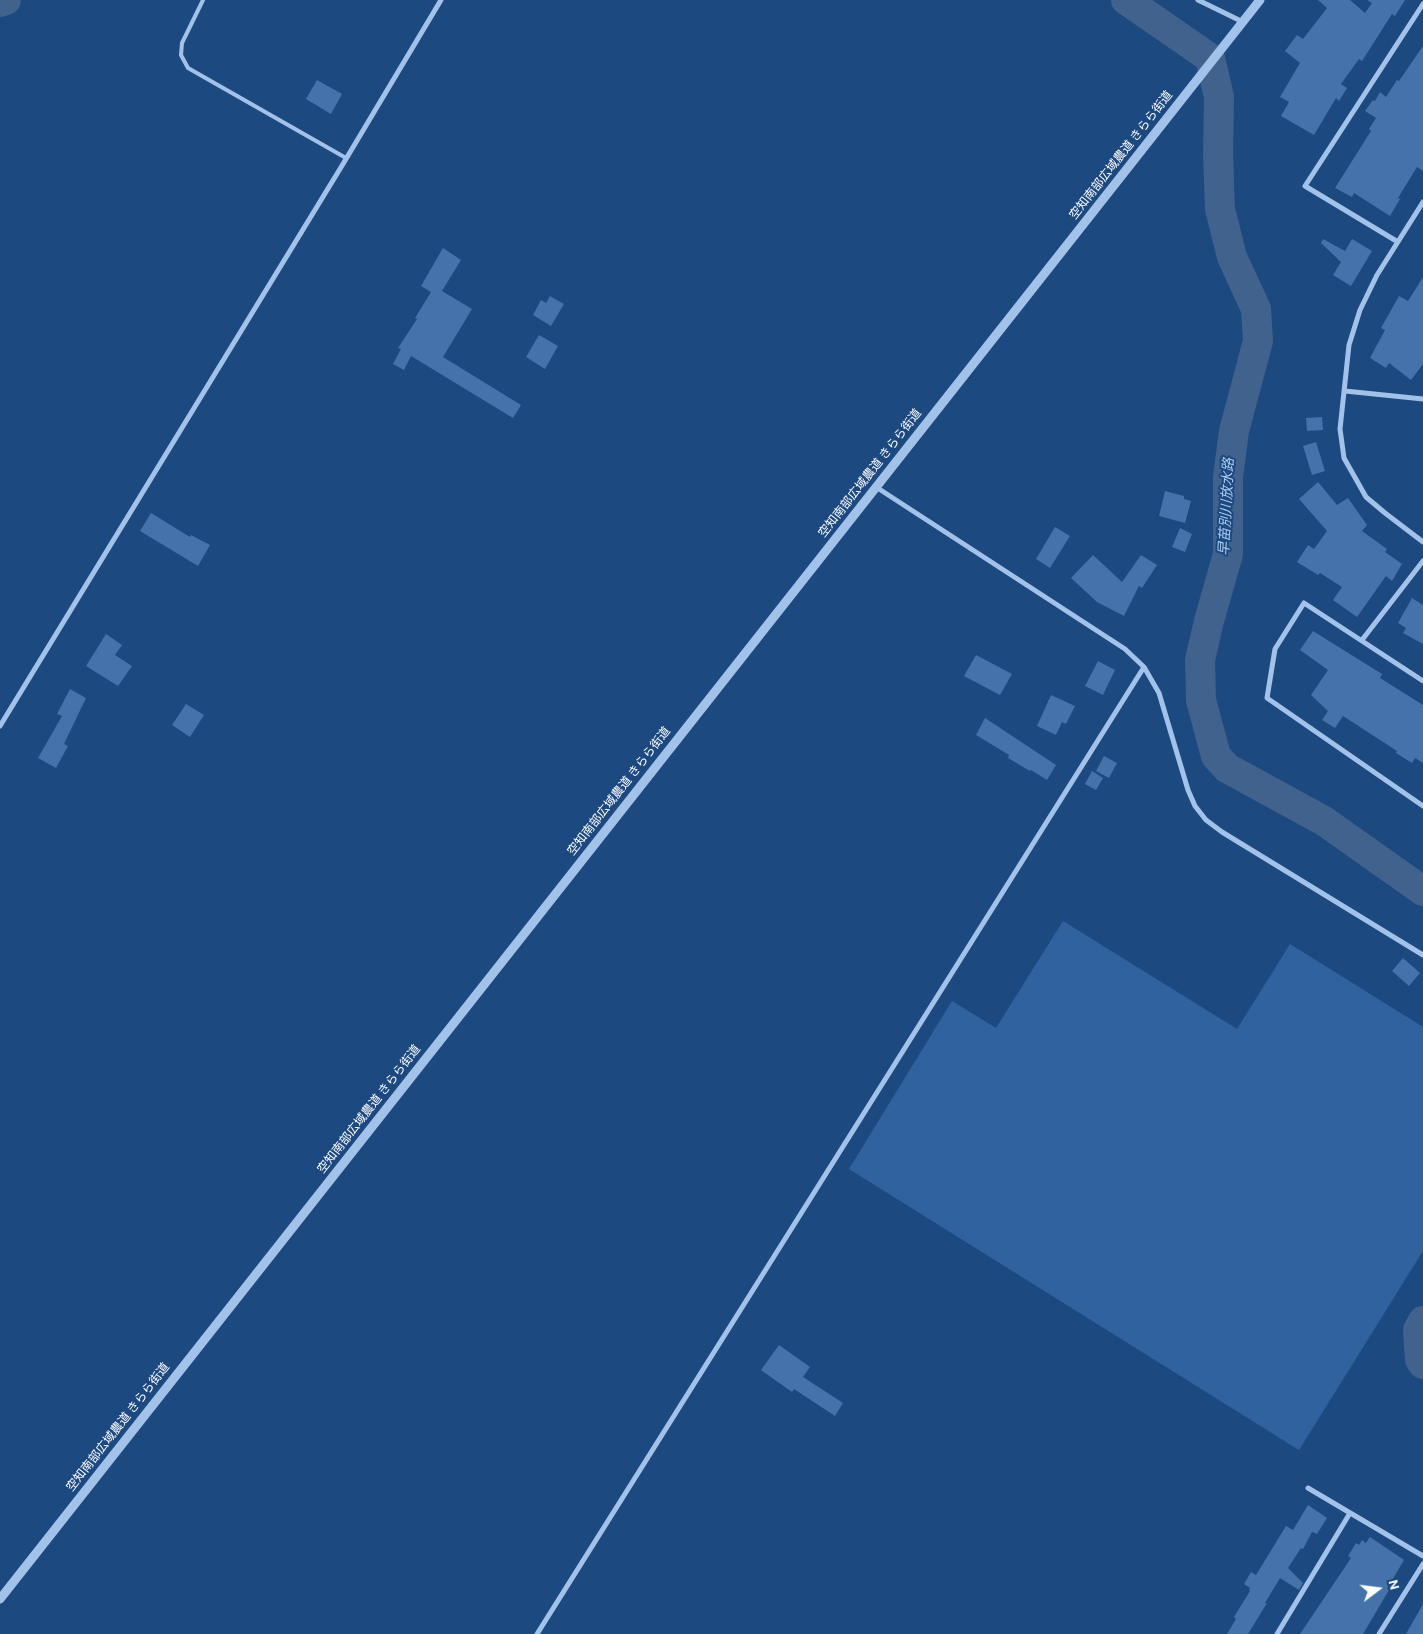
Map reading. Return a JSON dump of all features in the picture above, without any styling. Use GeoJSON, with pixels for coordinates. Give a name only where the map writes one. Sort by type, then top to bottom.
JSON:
{"type":"FeatureCollection","features":[{"type":"Feature","properties":{"kind":"street"},"geometry":{"type":"LineString","coordinates":[[0,726],[346,158],[440,0]]}},
{"type":"Feature","properties":{"kind":"street"},"geometry":{"type":"LineString","coordinates":[[1198,0],[1243,22]]}},
{"type":"Feature","properties":{"kind":"street","name":"空知南部広域農道 きらら街道"},"geometry":{"type":"LineString","coordinates":[[0,1599],[1260,0]]}},
{"type":"Feature","properties":{"kind":"street"},"geometry":{"type":"LineString","coordinates":[[1398,242],[1304,186],[1423,4]]}},
{"type":"Feature","properties":{"kind":"street"},"geometry":{"type":"LineString","coordinates":[[1423,202],[1377,275],[1360,310],[1350,345],[1340,428],[1344,458],[1366,497],[1423,542]]}},
{"type":"Feature","properties":{"kind":"street"},"geometry":{"type":"LineString","coordinates":[[1344,391],[1423,399]]}},
{"type":"Feature","properties":{"kind":"street"},"geometry":{"type":"LineString","coordinates":[[876,487],[1125,649],[1144,667],[1159,693],[1188,790],[1195,806],[1206,820],[1222,832],[1423,955]]}},
{"type":"Feature","properties":{"kind":"street"},"geometry":{"type":"LineString","coordinates":[[1362,640],[1423,560]]}},
{"type":"Feature","properties":{"kind":"street"},"geometry":{"type":"LineString","coordinates":[[1423,681],[1304,603],[1275,648],[1267,698],[1423,806]]}},
{"type":"Feature","properties":{"kind":"street"},"geometry":{"type":"LineString","coordinates":[[537,1634],[1144,667]]}},
{"type":"Feature","properties":{"kind":"street"},"geometry":{"type":"LineString","coordinates":[[1308,1488],[1423,1556]]}},
{"type":"Feature","properties":{"kind":"street"},"geometry":{"type":"LineString","coordinates":[[1278,1634],[1350,1513]]}},
{"type":"Feature","properties":{"kind":"street"},"geometry":{"type":"LineString","coordinates":[[1379,1634],[1423,1564]]}},
{"type":"Feature","properties":{"kind":"lane"},"geometry":{"type":"LineString","coordinates":[[203,0],[182,43],[181,55],[188,68],[346,158]]}},
{"type":"Feature","properties":{"kind":"shaded area"},"geometry":{"type":"Polygon","coordinates":[[[1063,921],[1237,1029],[1290,944],[1423,1027],[1423,1251],[1299,1450],[849,1169],[952,1001],[996,1028],[1063,921]]]}},
{"type":"Feature","properties":{"kind":"building"},"geometry":{"type":"Polygon","coordinates":[[[1318,0],[1350,0],[1365,13],[1372,3],[1367,0],[1405,0],[1395,16],[1392,14],[1362,61],[1359,59],[1341,84],[1347,88],[1339,101],[1336,98],[1314,135],[1281,116],[1289,102],[1280,97],[1300,63],[1285,51],[1297,35],[1303,39],[1327,8],[1318,0]]]}},
{"type":"Feature","properties":{"kind":"building"},"geometry":{"type":"Polygon","coordinates":[[[1423,46],[1423,171],[1417,167],[1398,198],[1400,199],[1390,216],[1354,193],[1352,197],[1335,188],[1371,131],[1369,129],[1376,118],[1365,111],[1373,100],[1375,101],[1380,92],[1386,97],[1423,46]]]}},
{"type":"Feature","properties":{"kind":"building"},"geometry":{"type":"Polygon","coordinates":[[[317,80],[342,94],[331,114],[306,99],[317,80]]]}},
{"type":"Feature","properties":{"kind":"building"},"geometry":{"type":"Polygon","coordinates":[[[1323,239],[1345,251],[1352,239],[1372,251],[1351,286],[1333,275],[1341,262],[1321,243],[1323,239]]]}},
{"type":"Feature","properties":{"kind":"building"},"geometry":{"type":"Polygon","coordinates":[[[443,248],[461,260],[442,291],[472,309],[443,357],[521,405],[513,418],[411,356],[404,370],[393,364],[401,349],[398,348],[417,319],[415,318],[431,292],[421,286],[443,248]]]}},
{"type":"Feature","properties":{"kind":"building"},"geometry":{"type":"Polygon","coordinates":[[[1423,277],[1423,364],[1411,380],[1389,363],[1386,368],[1370,358],[1385,330],[1381,328],[1399,296],[1408,301],[1423,277]]]}},
{"type":"Feature","properties":{"kind":"building"},"geometry":{"type":"Polygon","coordinates":[[[550,296],[564,304],[551,326],[533,315],[541,300],[546,303],[550,296]]]}},
{"type":"Feature","properties":{"kind":"building"},"geometry":{"type":"Polygon","coordinates":[[[539,335],[558,346],[545,369],[526,357],[539,335]]]}},
{"type":"Feature","properties":{"kind":"building"},"geometry":{"type":"Polygon","coordinates":[[[1322,417],[1323,430],[1307,431],[1306,418],[1322,417]]]}},
{"type":"Feature","properties":{"kind":"building"},"geometry":{"type":"Polygon","coordinates":[[[1316,442],[1325,471],[1312,475],[1303,446],[1316,442]]]}},
{"type":"Feature","properties":{"kind":"building"},"geometry":{"type":"Polygon","coordinates":[[[1318,482],[1337,505],[1348,498],[1367,525],[1362,531],[1387,549],[1385,552],[1402,564],[1392,581],[1386,576],[1357,617],[1333,600],[1342,587],[1320,573],[1318,575],[1297,562],[1308,545],[1314,549],[1327,531],[1299,499],[1318,482]]]}},
{"type":"Feature","properties":{"kind":"building"},"geometry":{"type":"Polygon","coordinates":[[[1165,491],[1184,496],[1184,499],[1191,501],[1185,523],[1159,516],[1165,491]]]}},
{"type":"Feature","properties":{"kind":"building"},"geometry":{"type":"Polygon","coordinates":[[[151,513],[190,537],[191,535],[210,545],[198,566],[140,531],[151,513]]]}},
{"type":"Feature","properties":{"kind":"building"},"geometry":{"type":"Polygon","coordinates":[[[1055,527],[1070,536],[1050,568],[1036,559],[1055,527]]]}},
{"type":"Feature","properties":{"kind":"building"},"geometry":{"type":"Polygon","coordinates":[[[1180,528],[1192,534],[1185,552],[1172,547],[1180,528]]]}},
{"type":"Feature","properties":{"kind":"building"},"geometry":{"type":"Polygon","coordinates":[[[1093,555],[1122,582],[1141,555],[1157,565],[1142,588],[1139,586],[1124,616],[1097,602],[1071,578],[1093,555]]]}},
{"type":"Feature","properties":{"kind":"building"},"geometry":{"type":"Polygon","coordinates":[[[1412,598],[1423,605],[1423,644],[1403,633],[1406,628],[1398,623],[1412,598]]]}},
{"type":"Feature","properties":{"kind":"building"},"geometry":{"type":"Polygon","coordinates":[[[1313,631],[1382,674],[1380,678],[1423,705],[1423,763],[1415,758],[1412,763],[1343,716],[1335,728],[1322,720],[1328,711],[1311,695],[1328,670],[1300,650],[1313,631]]]}},
{"type":"Feature","properties":{"kind":"building"},"geometry":{"type":"Polygon","coordinates":[[[106,634],[122,645],[115,655],[132,666],[118,686],[86,666],[106,634]]]}},
{"type":"Feature","properties":{"kind":"building"},"geometry":{"type":"Polygon","coordinates":[[[976,655],[1012,674],[1000,695],[964,676],[976,655]]]}},
{"type":"Feature","properties":{"kind":"building"},"geometry":{"type":"Polygon","coordinates":[[[1098,661],[1115,670],[1103,695],[1085,686],[1098,661]]]}},
{"type":"Feature","properties":{"kind":"building"},"geometry":{"type":"Polygon","coordinates":[[[70,689],[86,698],[64,744],[68,746],[56,768],[38,758],[62,716],[57,714],[70,689]]]}},
{"type":"Feature","properties":{"kind":"building"},"geometry":{"type":"Polygon","coordinates":[[[1051,695],[1075,706],[1066,724],[1062,722],[1056,735],[1037,726],[1051,695]]]}},
{"type":"Feature","properties":{"kind":"building"},"geometry":{"type":"Polygon","coordinates":[[[186,704],[204,715],[190,737],[172,725],[186,704]]]}},
{"type":"Feature","properties":{"kind":"building"},"geometry":{"type":"Polygon","coordinates":[[[985,718],[1056,765],[1047,780],[1008,758],[1009,755],[976,735],[985,718]]]}},
{"type":"Feature","properties":{"kind":"building"},"geometry":{"type":"Polygon","coordinates":[[[1104,756],[1117,763],[1109,778],[1096,771],[1104,756]]]}},
{"type":"Feature","properties":{"kind":"building"},"geometry":{"type":"Polygon","coordinates":[[[1092,771],[1103,778],[1096,790],[1085,784],[1092,771]]]}},
{"type":"Feature","properties":{"kind":"building"},"geometry":{"type":"Polygon","coordinates":[[[1403,958],[1420,973],[1409,986],[1392,971],[1403,958]]]}},
{"type":"Feature","properties":{"kind":"building"},"geometry":{"type":"Polygon","coordinates":[[[779,1345],[810,1367],[803,1377],[843,1403],[835,1416],[794,1389],[792,1392],[761,1370],[779,1345]]]}},
{"type":"Feature","properties":{"kind":"building"},"geometry":{"type":"Polygon","coordinates":[[[1308,1505],[1327,1518],[1317,1534],[1312,1532],[1303,1549],[1301,1548],[1288,1568],[1303,1583],[1299,1590],[1280,1578],[1248,1634],[1227,1634],[1236,1619],[1234,1617],[1250,1591],[1250,1588],[1244,1584],[1251,1572],[1256,1575],[1286,1526],[1293,1530],[1308,1505]]]}},
{"type":"Feature","properties":{"kind":"building"},"geometry":{"type":"Polygon","coordinates":[[[1370,1537],[1404,1560],[1363,1634],[1300,1634],[1351,1558],[1348,1556],[1356,1543],[1359,1545],[1362,1540],[1366,1543],[1370,1537]]]}},
{"type":"Feature","properties":{"kind":"building"},"geometry":{"type":"Polygon","coordinates":[[[1423,1604],[1423,1634],[1406,1634],[1423,1604]]]}},
{"type":"Feature","properties":{"kind":"waterway","name":"早苗別川放水路"},"geometry":{"type":"LineString","coordinates":[[0,2],[6,0]]}},
{"type":"Feature","properties":{"kind":"waterway","name":"早苗別川放水路"},"geometry":{"type":"LineString","coordinates":[[1126,0],[1210,58],[1219,97],[1218,154],[1220,209],[1232,257],[1256,309],[1258,341],[1234,431],[1228,477],[1228,554],[1200,660],[1201,700],[1216,756],[1227,768],[1324,821],[1423,891]]}},
{"type":"Feature","properties":{"kind":"waterway"},"geometry":{"type":"LineString","coordinates":[[1423,1321],[1418,1330],[1420,1360],[1423,1364]]}}]}
